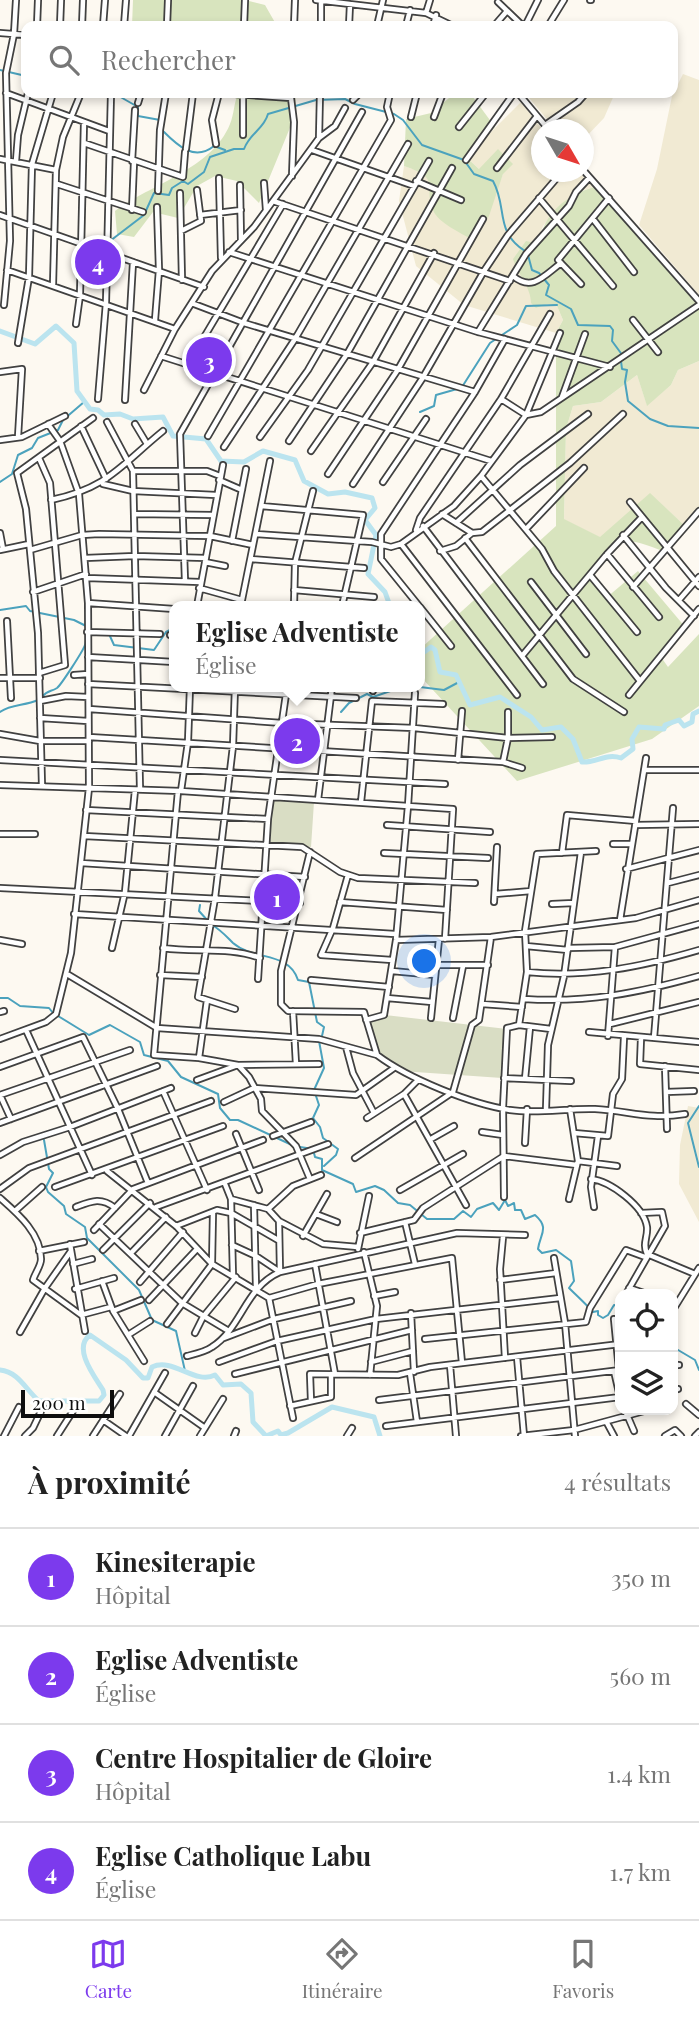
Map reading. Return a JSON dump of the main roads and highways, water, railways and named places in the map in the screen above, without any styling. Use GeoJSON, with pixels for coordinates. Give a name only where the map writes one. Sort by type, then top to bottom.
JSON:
{"type":"FeatureCollection","features":[{"type":"Feature","properties":{"kind":"waterway"},"geometry":{"type":"LineString","coordinates":[[0,70],[21,75]]}},
{"type":"Feature","properties":{"kind":"waterway"},"geometry":{"type":"LineString","coordinates":[[122,98],[138,107],[138,116],[160,120]]}},
{"type":"Feature","properties":{"kind":"waterway"},"geometry":{"type":"LineString","coordinates":[[110,241],[144,215],[154,193],[169,195],[172,188],[183,181],[188,184],[204,172],[210,157],[234,149],[244,149],[268,114],[316,100],[345,99],[394,114],[403,120],[422,145],[464,160],[474,174],[493,181],[505,227],[515,243],[525,251]]}},
{"type":"Feature","properties":{"kind":"waterway"},"geometry":{"type":"LineString","coordinates":[[163,131],[186,150],[200,152],[214,146],[225,150]]}},
{"type":"Feature","properties":{"kind":"waterway"},"geometry":{"type":"LineString","coordinates":[[528,255],[532,270],[539,273],[549,285],[546,295],[571,309],[578,325],[610,326],[613,330],[612,341],[623,356]]}},
{"type":"Feature","properties":{"kind":"waterway"},"geometry":{"type":"LineString","coordinates":[[462,387],[490,343],[517,325],[526,306],[557,305]]}},
{"type":"Feature","properties":{"kind":"waterway"},"geometry":{"type":"LineString","coordinates":[[0,331],[35,344],[56,326],[74,343],[77,391],[90,409],[98,410],[104,415],[120,414],[133,419],[163,417],[173,436],[206,439],[221,461],[244,462],[263,451],[295,460],[304,481],[328,494],[345,492],[372,498],[375,508],[365,520],[376,535],[368,574],[385,592],[388,601]]}},
{"type":"Feature","properties":{"kind":"waterway"},"geometry":{"type":"LineString","coordinates":[[621,361],[622,369],[627,370],[625,382],[628,401],[650,419],[668,426],[699,428]]}},
{"type":"Feature","properties":{"kind":"waterway"},"geometry":{"type":"LineString","coordinates":[[420,412],[434,406],[436,395],[457,389]]}},
{"type":"Feature","properties":{"kind":"waterway"},"geometry":{"type":"LineString","coordinates":[[0,482],[12,474],[18,455],[32,448],[38,438],[58,430],[63,420],[84,402]]}},
{"type":"Feature","properties":{"kind":"waterway"},"geometry":{"type":"LineString","coordinates":[[0,610],[26,606],[30,611],[74,620],[86,626]]}},
{"type":"Feature","properties":{"kind":"waterway"},"geometry":{"type":"LineString","coordinates":[[42,697],[63,681],[86,643],[86,627]]}},
{"type":"Feature","properties":{"kind":"waterway"},"geometry":{"type":"LineString","coordinates":[[109,634],[114,645],[154,650],[169,630]]}},
{"type":"Feature","properties":{"kind":"waterway"},"geometry":{"type":"LineString","coordinates":[[425,651],[431,647],[435,650],[440,672],[456,675],[470,705],[500,697],[531,717],[542,730],[561,727],[573,739],[582,762],[621,758],[633,749],[632,739],[639,727],[664,729],[665,725],[679,720],[684,726],[692,722],[693,714],[699,711]]}},
{"type":"Feature","properties":{"kind":"waterway"},"geometry":{"type":"LineString","coordinates":[[425,688],[444,690],[459,682]]}},
{"type":"Feature","properties":{"kind":"waterway"},"geometry":{"type":"LineString","coordinates":[[341,712],[349,703],[367,694],[373,697],[388,692]]}},
{"type":"Feature","properties":{"kind":"waterway"},"geometry":{"type":"LineString","coordinates":[[0,712],[38,700]]}},
{"type":"Feature","properties":{"kind":"waterway"},"geometry":{"type":"LineString","coordinates":[[200,905],[199,911],[208,921]]}},
{"type":"Feature","properties":{"kind":"waterway"},"geometry":{"type":"LineString","coordinates":[[212,925],[241,949],[279,960],[293,971],[298,980],[309,982],[317,1022],[324,1027],[322,1036]]}},
{"type":"Feature","properties":{"kind":"waterway"},"geometry":{"type":"LineString","coordinates":[[0,998],[8,998],[20,1006],[49,1008],[53,1013]]}},
{"type":"Feature","properties":{"kind":"waterway"},"geometry":{"type":"LineString","coordinates":[[58,1016],[89,1035],[110,1025],[140,1042],[144,1055],[168,1061],[181,1077],[218,1094],[220,1108],[230,1120],[238,1120],[294,1146]]}},
{"type":"Feature","properties":{"kind":"waterway"},"geometry":{"type":"LineString","coordinates":[[319,1041],[324,1068],[314,1090],[319,1105],[313,1118],[320,1127],[323,1138],[338,1149],[336,1155],[324,1166]]}},
{"type":"Feature","properties":{"kind":"waterway"},"geometry":{"type":"LineString","coordinates":[[699,1106],[688,1123],[699,1167]]}},
{"type":"Feature","properties":{"kind":"waterway"},"geometry":{"type":"LineString","coordinates":[[44,1140],[49,1169],[53,1173],[46,1187],[48,1192],[64,1206],[66,1214],[85,1227],[87,1238],[139,1290],[152,1320],[176,1331],[185,1371]]}},
{"type":"Feature","properties":{"kind":"waterway"},"geometry":{"type":"LineString","coordinates":[[300,1147],[313,1149],[315,1157],[322,1159],[322,1170],[353,1184],[356,1192],[375,1186],[384,1190],[398,1203],[410,1205],[427,1219],[454,1219],[463,1211],[471,1217],[477,1209],[493,1203],[499,1210],[505,1200],[508,1206],[514,1203],[515,1210],[521,1210],[525,1219],[535,1215],[540,1220],[543,1231],[538,1249],[542,1253],[556,1250],[571,1261],[574,1281],[569,1288],[593,1312],[598,1311],[598,1315],[603,1318],[615,1305]]}},
{"type":"Feature","properties":{"kind":"waterway"},"geometry":{"type":"LineString","coordinates":[[0,1370],[12,1374],[39,1401],[99,1401],[104,1395],[103,1390],[84,1355],[83,1347],[90,1335],[126,1360],[143,1378],[148,1378],[152,1367],[168,1365],[200,1377],[215,1375],[223,1385],[241,1384],[251,1393],[253,1422],[266,1436],[278,1431],[281,1435],[288,1433],[332,1407],[374,1417],[380,1436]]}},
{"type":"Feature","properties":{"kind":"waterway"},"geometry":{"type":"LineString","coordinates":[[678,1350],[695,1360],[699,1370]]}},
{"type":"Feature","properties":{"kind":"place","name":"Eglise Catholique Labu"},"geometry":{"type":"Point","coordinates":[98,262]}},
{"type":"Feature","properties":{"kind":"place","name":"Centre Hospitalier de Gloire"},"geometry":{"type":"Point","coordinates":[209,360]}},
{"type":"Feature","properties":{"kind":"place","name":"Eglise Adventiste"},"geometry":{"type":"Point","coordinates":[297,741]}},
{"type":"Feature","properties":{"kind":"place","name":"Kinesiterapie"},"geometry":{"type":"Point","coordinates":[277,897]}}]}
